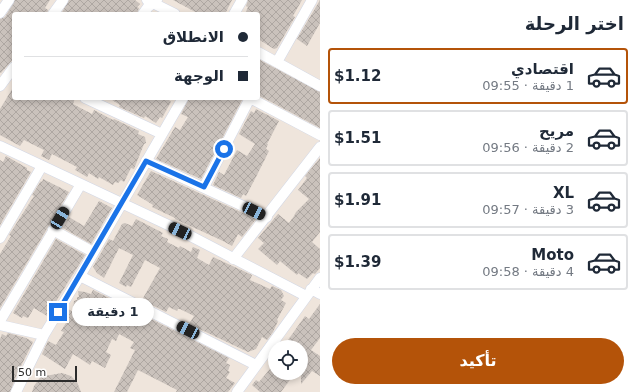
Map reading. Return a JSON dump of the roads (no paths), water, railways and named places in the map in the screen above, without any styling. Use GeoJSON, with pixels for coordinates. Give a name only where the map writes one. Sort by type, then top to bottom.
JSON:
{"type":"FeatureCollection","features":[{"type":"Feature","properties":{"kind":"street"},"geometry":{"type":"LineString","coordinates":[[0,13],[9,0]]}},
{"type":"Feature","properties":{"kind":"street"},"geometry":{"type":"LineString","coordinates":[[54,12],[63,0]]}},
{"type":"Feature","properties":{"kind":"street"},"geometry":{"type":"LineString","coordinates":[[235,12],[242,0]]}},
{"type":"Feature","properties":{"kind":"street"},"geometry":{"type":"LineString","coordinates":[[277,62],[312,0]]}},
{"type":"Feature","properties":{"kind":"street"},"geometry":{"type":"LineString","coordinates":[[145,12],[153,1],[172,12]]}},
{"type":"Feature","properties":{"kind":"street"},"geometry":{"type":"LineString","coordinates":[[260,53],[320,86]]}},
{"type":"Feature","properties":{"kind":"street"},"geometry":{"type":"LineString","coordinates":[[0,86],[12,70]]}},
{"type":"Feature","properties":{"kind":"street"},"geometry":{"type":"LineString","coordinates":[[89,100],[162,134]]}},
{"type":"Feature","properties":{"kind":"street"},"geometry":{"type":"LineString","coordinates":[[16,392],[44,335],[80,276],[182,100]]}},
{"type":"Feature","properties":{"kind":"street"},"geometry":{"type":"LineString","coordinates":[[204,187],[249,100]]}},
{"type":"Feature","properties":{"kind":"street"},"geometry":{"type":"LineString","coordinates":[[254,100],[320,135]]}},
{"type":"Feature","properties":{"kind":"street"},"geometry":{"type":"LineString","coordinates":[[0,146],[180,231],[233,259],[312,293]]}},
{"type":"Feature","properties":{"kind":"street"},"geometry":{"type":"LineString","coordinates":[[233,259],[320,147]]}},
{"type":"Feature","properties":{"kind":"street"},"geometry":{"type":"LineString","coordinates":[[146,161],[267,217]]}},
{"type":"Feature","properties":{"kind":"street"},"geometry":{"type":"LineString","coordinates":[[0,238],[42,166]]}},
{"type":"Feature","properties":{"kind":"street"},"geometry":{"type":"LineString","coordinates":[[0,320],[81,184]]}},
{"type":"Feature","properties":{"kind":"street"},"geometry":{"type":"LineString","coordinates":[[53,230],[93,252]]}},
{"type":"Feature","properties":{"kind":"street"},"geometry":{"type":"LineString","coordinates":[[80,276],[256,365]]}},
{"type":"Feature","properties":{"kind":"street"},"geometry":{"type":"LineString","coordinates":[[237,392],[312,293],[320,278]]}},
{"type":"Feature","properties":{"kind":"street"},"geometry":{"type":"LineString","coordinates":[[0,325],[44,335]]}}]}
